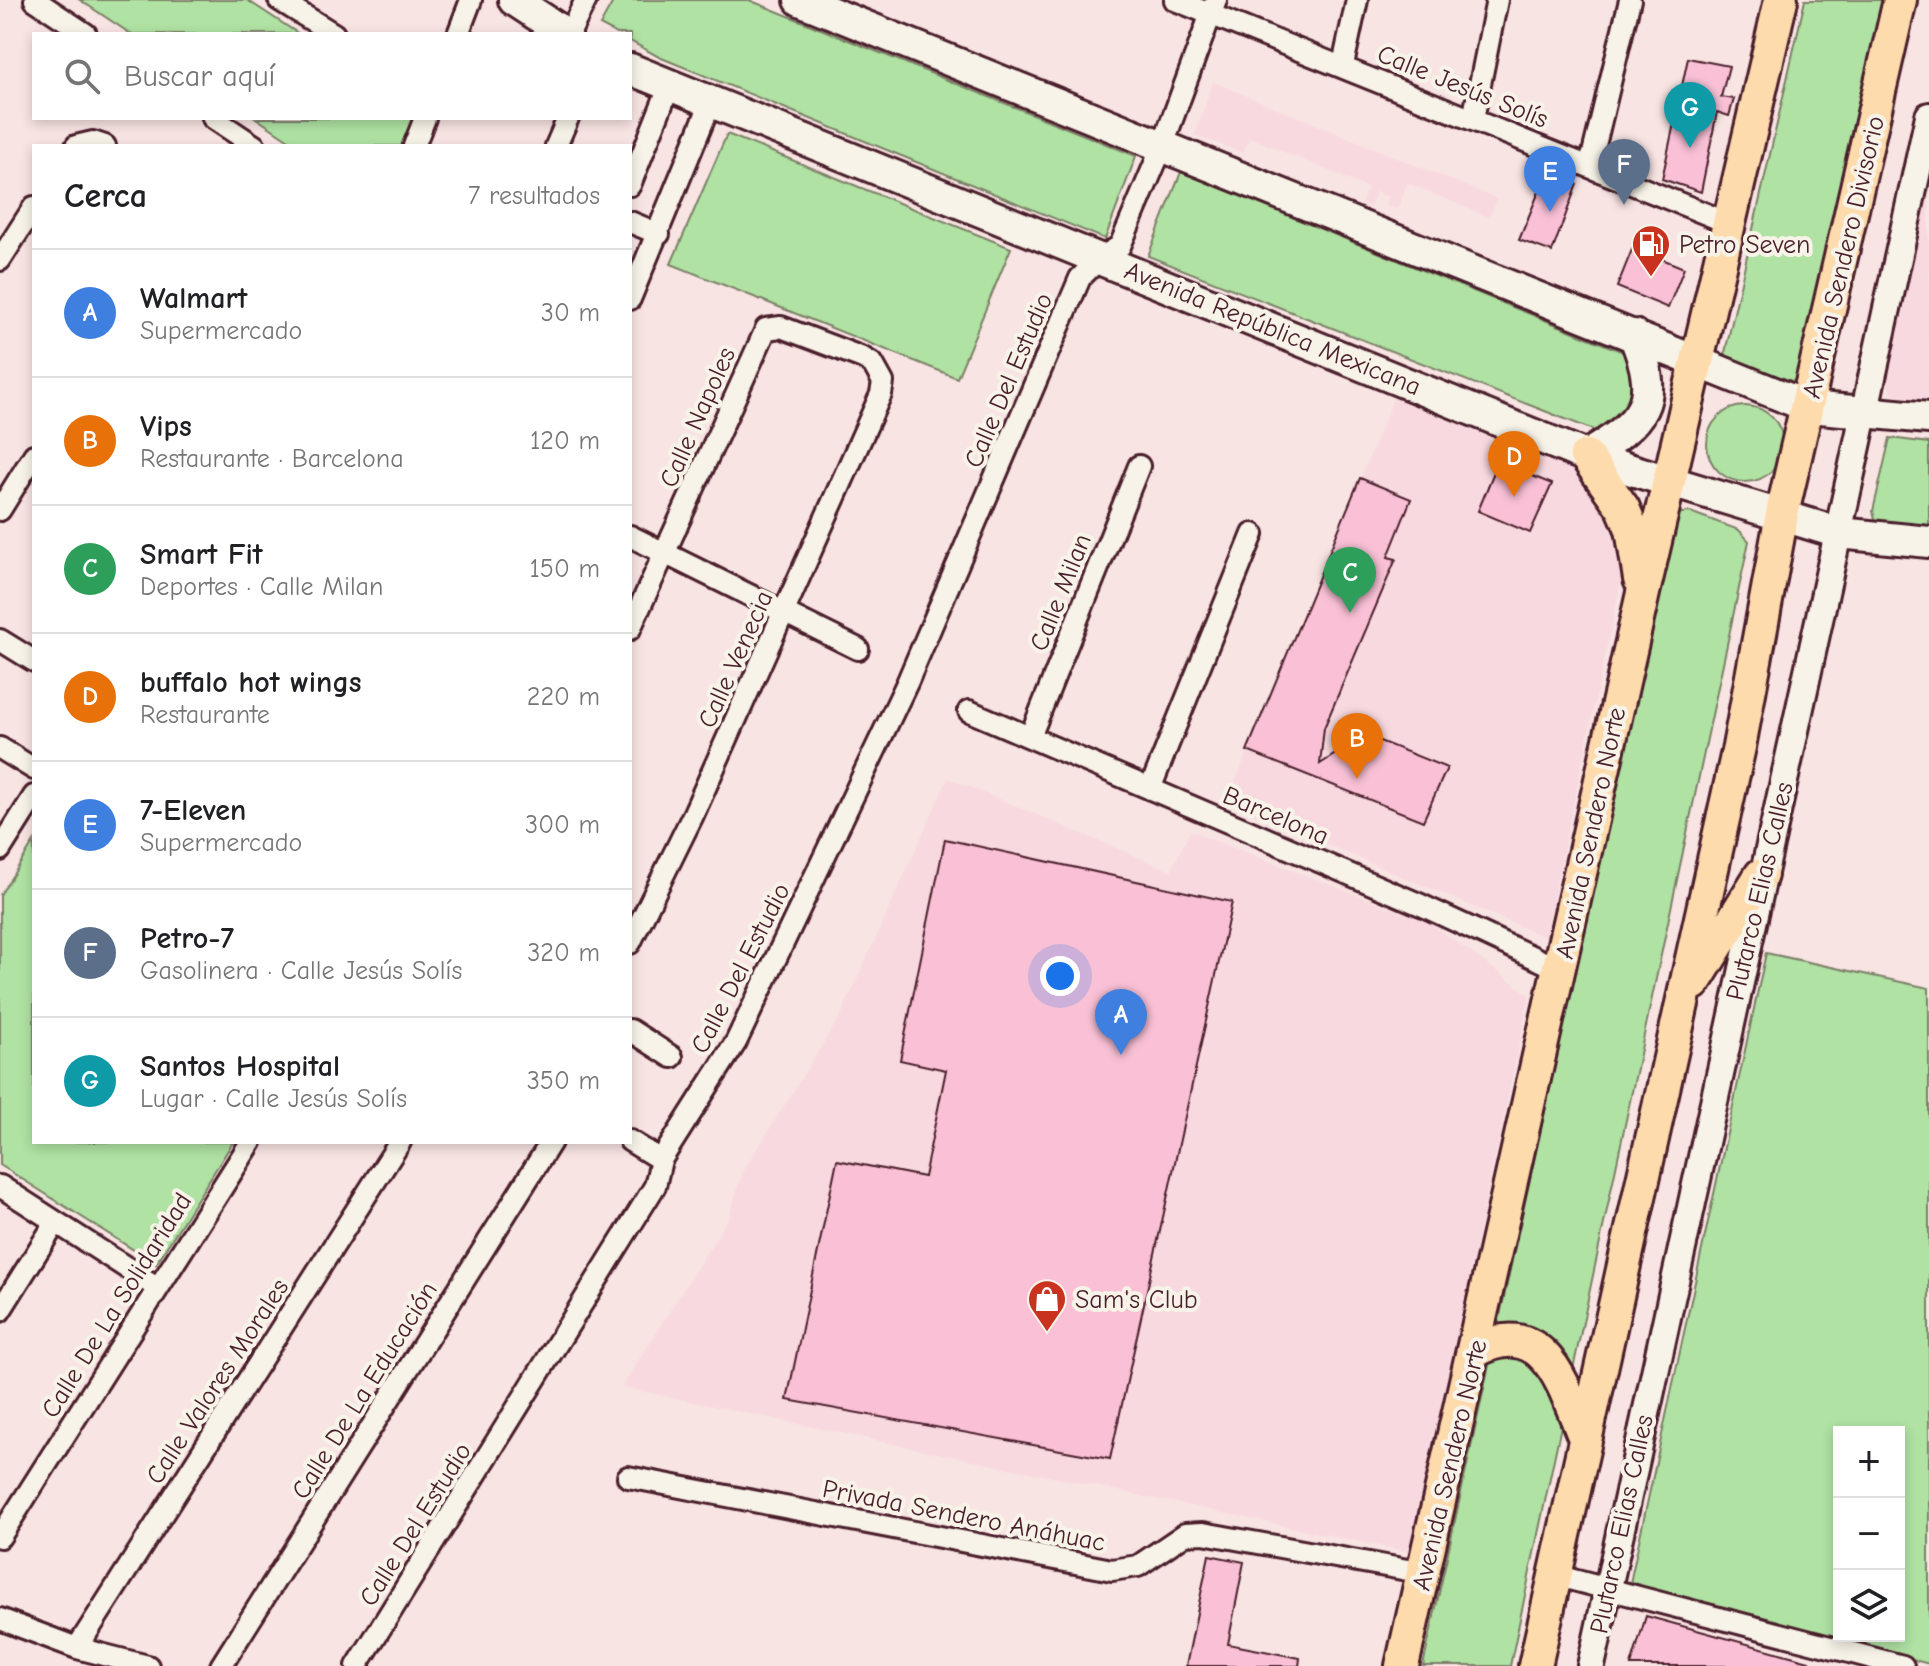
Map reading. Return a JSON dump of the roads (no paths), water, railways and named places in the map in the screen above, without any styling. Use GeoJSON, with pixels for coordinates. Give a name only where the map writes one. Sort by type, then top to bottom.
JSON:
{"type":"FeatureCollection","features":[{"type":"Feature","properties":{"kind":"main road"},"geometry":{"type":"LineString","coordinates":[[514,0],[565,32]]}},
{"type":"Feature","properties":{"kind":"main road"},"geometry":{"type":"LineString","coordinates":[[800,0],[1809,407],[1929,418]]}},
{"type":"Feature","properties":{"kind":"main road","name":"Avenida Sendero Norte"},"geometry":{"type":"LineString","coordinates":[[1402,1666],[1561,970],[1643,593],[1781,0]]}},
{"type":"Feature","properties":{"kind":"main road","name":"Avenida Sendero Divisorio"},"geometry":{"type":"LineString","coordinates":[[1782,514],[1900,0]]}},
{"type":"Feature","properties":{"kind":"main road","name":"Avenida República Mexicana"},"geometry":{"type":"LineString","coordinates":[[632,70],[1586,456],[1839,533],[1929,542]]}},
{"type":"Feature","properties":{"kind":"main road"},"geometry":{"type":"LineString","coordinates":[[1634,335],[1647,370],[1641,412],[1623,434],[1586,456],[1623,508],[1632,529],[1643,593]]}},
{"type":"Feature","properties":{"kind":"main road"},"geometry":{"type":"LineString","coordinates":[[1535,1666],[1739,747],[1782,514]]}},
{"type":"Feature","properties":{"kind":"main road"},"geometry":{"type":"LineString","coordinates":[[1680,1006],[1761,875]]}},
{"type":"Feature","properties":{"kind":"main road"},"geometry":{"type":"LineString","coordinates":[[1475,1351],[1505,1340],[1534,1346],[1545,1354],[1560,1378],[1584,1436]]}},
{"type":"Feature","properties":{"kind":"street"},"geometry":{"type":"LineString","coordinates":[[35,0],[83,32]]}},
{"type":"Feature","properties":{"kind":"street"},"geometry":{"type":"LineString","coordinates":[[279,0],[331,32]]}},
{"type":"Feature","properties":{"kind":"street"},"geometry":{"type":"LineString","coordinates":[[459,32],[471,0]]}},
{"type":"Feature","properties":{"kind":"street"},"geometry":{"type":"LineString","coordinates":[[569,32],[586,0]]}},
{"type":"Feature","properties":{"kind":"street","name":"Calle Jesús Solís"},"geometry":{"type":"LineString","coordinates":[[1175,0],[1214,8],[1343,65],[1731,224]]}},
{"type":"Feature","properties":{"kind":"street"},"geometry":{"type":"LineString","coordinates":[[1343,65],[1357,0]]}},
{"type":"Feature","properties":{"kind":"street"},"geometry":{"type":"LineString","coordinates":[[1473,119],[1497,0]]}},
{"type":"Feature","properties":{"kind":"street"},"geometry":{"type":"LineString","coordinates":[[1590,166],[1630,0]]}},
{"type":"Feature","properties":{"kind":"street","name":"Calle Del Estudio"},"geometry":{"type":"LineString","coordinates":[[357,1666],[655,1186],[661,1160],[736,1042],[907,683],[1080,278],[1100,258],[1120,246],[1162,147],[1214,8]]}},
{"type":"Feature","properties":{"kind":"street"},"geometry":{"type":"LineString","coordinates":[[632,180],[669,87]]}},
{"type":"Feature","properties":{"kind":"street"},"geometry":{"type":"LineString","coordinates":[[632,295],[711,102]]}},
{"type":"Feature","properties":{"kind":"street","name":"Plutarco Elias Calles"},"geometry":{"type":"LineString","coordinates":[[1591,1666],[1761,875],[1866,414],[1929,116]]}},
{"type":"Feature","properties":{"kind":"street"},"geometry":{"type":"LineString","coordinates":[[216,120],[252,144]]}},
{"type":"Feature","properties":{"kind":"street"},"geometry":{"type":"LineString","coordinates":[[415,144],[424,120]]}},
{"type":"Feature","properties":{"kind":"street"},"geometry":{"type":"LineString","coordinates":[[557,144],[567,120]]}},
{"type":"Feature","properties":{"kind":"street"},"geometry":{"type":"LineString","coordinates":[[0,260],[32,210]]}},
{"type":"Feature","properties":{"kind":"street"},"geometry":{"type":"LineString","coordinates":[[632,223],[659,234]]}},
{"type":"Feature","properties":{"kind":"street","name":"Calle Venecia"},"geometry":{"type":"LineString","coordinates":[[632,939],[785,614],[881,394],[883,382],[873,364],[781,327]]}},
{"type":"Feature","properties":{"kind":"street","name":"Calle Napoles"},"geometry":{"type":"LineString","coordinates":[[632,625],[761,334],[766,329],[781,327]]}},
{"type":"Feature","properties":{"kind":"street"},"geometry":{"type":"LineString","coordinates":[[0,510],[32,458]]}},
{"type":"Feature","properties":{"kind":"street","name":"Calle Milan"},"geometry":{"type":"LineString","coordinates":[[1030,737],[1139,466]]}},
{"type":"Feature","properties":{"kind":"street"},"geometry":{"type":"LineString","coordinates":[[1150,789],[1253,534]]}},
{"type":"Feature","properties":{"kind":"street"},"geometry":{"type":"LineString","coordinates":[[632,537],[858,649]]}},
{"type":"Feature","properties":{"kind":"street"},"geometry":{"type":"LineString","coordinates":[[0,640],[32,660]]}},
{"type":"Feature","properties":{"kind":"street","name":"Barcelona"},"geometry":{"type":"LineString","coordinates":[[969,711],[1561,970]]}},
{"type":"Feature","properties":{"kind":"street"},"geometry":{"type":"LineString","coordinates":[[0,748],[32,768]]}},
{"type":"Feature","properties":{"kind":"street"},"geometry":{"type":"LineString","coordinates":[[0,850],[32,799]]}},
{"type":"Feature","properties":{"kind":"street"},"geometry":{"type":"LineString","coordinates":[[632,1031],[672,1057]]}},
{"type":"Feature","properties":{"kind":"street"},"geometry":{"type":"LineString","coordinates":[[632,1142],[661,1160]]}},
{"type":"Feature","properties":{"kind":"street","name":"Calle De La Solidaridad"},"geometry":{"type":"LineString","coordinates":[[0,1537],[250,1144]]}},
{"type":"Feature","properties":{"kind":"street","name":"Calle Valores Morales"},"geometry":{"type":"LineString","coordinates":[[77,1648],[399,1144]]}},
{"type":"Feature","properties":{"kind":"street","name":"Calle De La Educación"},"geometry":{"type":"LineString","coordinates":[[221,1666],[550,1144]]}},
{"type":"Feature","properties":{"kind":"street"},"geometry":{"type":"LineString","coordinates":[[0,1186],[158,1288]]}},
{"type":"Feature","properties":{"kind":"street"},"geometry":{"type":"LineString","coordinates":[[0,1311],[56,1222]]}},
{"type":"Feature","properties":{"kind":"street","name":"Privada Sendero Anáhuac"},"geometry":{"type":"LineString","coordinates":[[628,1477],[1112,1570],[1138,1566],[1179,1537],[1203,1533],[1424,1573]]}},
{"type":"Feature","properties":{"kind":"street"},"geometry":{"type":"LineString","coordinates":[[1554,1575],[1903,1666]]}},
{"type":"Feature","properties":{"kind":"street"},"geometry":{"type":"LineString","coordinates":[[0,1619],[77,1648],[148,1666]]}},
{"type":"Feature","properties":{"kind":"place","name":"Santos Hospital"},"geometry":{"type":"Point","coordinates":[1690,148]}},
{"type":"Feature","properties":{"kind":"place","name":"Petro-7"},"geometry":{"type":"Point","coordinates":[1624,205]}},
{"type":"Feature","properties":{"kind":"place","name":"7-Eleven"},"geometry":{"type":"Point","coordinates":[1550,212]}},
{"type":"Feature","properties":{"kind":"place","name":"Petro Seven"},"geometry":{"type":"Point","coordinates":[1651,278]}},
{"type":"Feature","properties":{"kind":"place","name":"buffalo hot wings"},"geometry":{"type":"Point","coordinates":[1514,497]}},
{"type":"Feature","properties":{"kind":"place","name":"Smart Fit"},"geometry":{"type":"Point","coordinates":[1350,613]}},
{"type":"Feature","properties":{"kind":"place","name":"Vips"},"geometry":{"type":"Point","coordinates":[1357,779]}},
{"type":"Feature","properties":{"kind":"place","name":"Walmart"},"geometry":{"type":"Point","coordinates":[1121,1055]}},
{"type":"Feature","properties":{"kind":"place","name":"Sam's Club"},"geometry":{"type":"Point","coordinates":[1047,1333]}}]}
